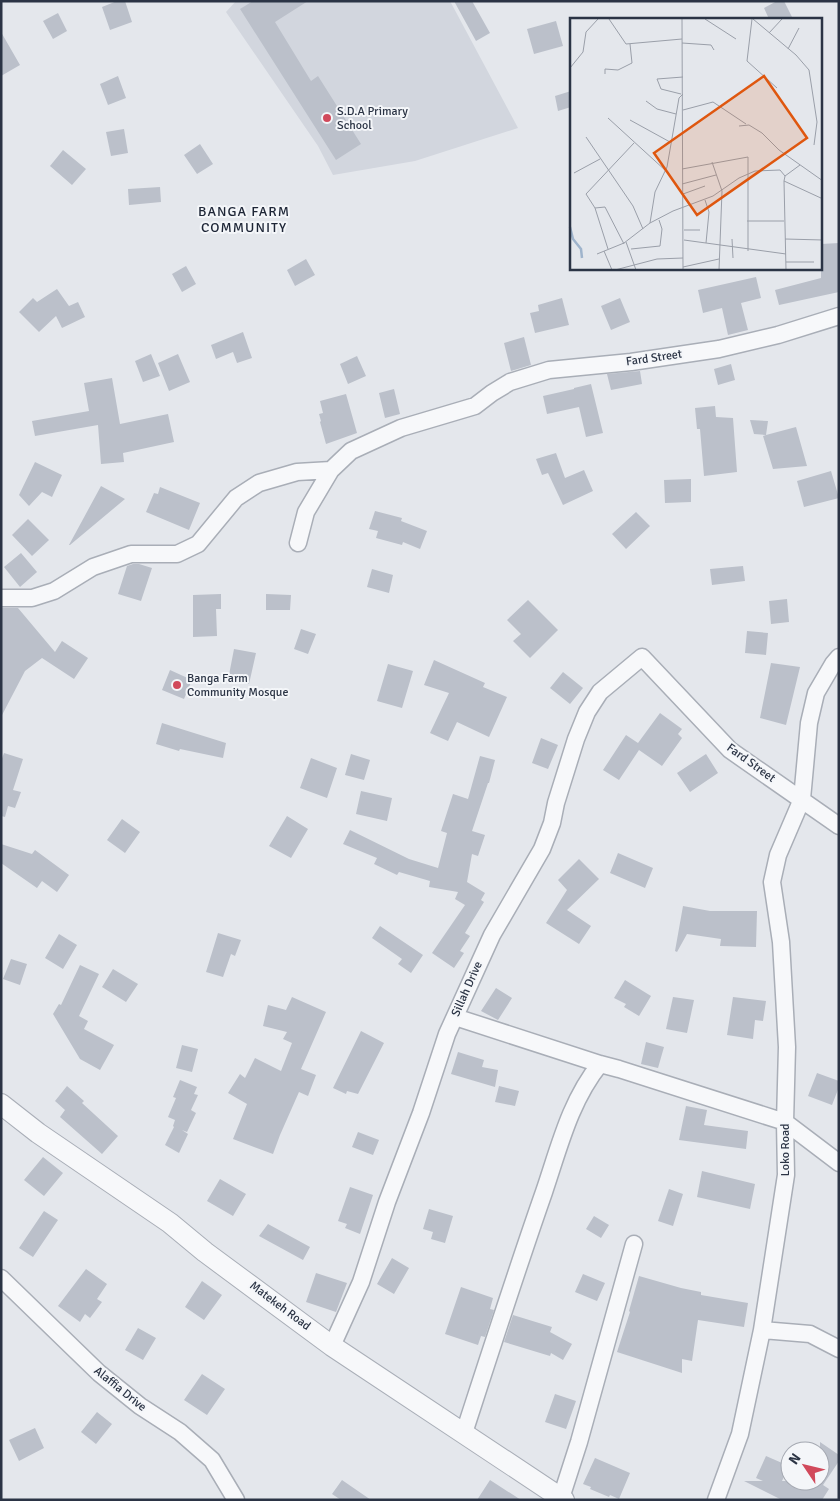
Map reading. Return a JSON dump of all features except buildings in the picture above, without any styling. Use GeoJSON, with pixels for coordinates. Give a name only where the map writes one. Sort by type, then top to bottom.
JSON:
{"type":"FeatureCollection","features":[{"type":"Feature","properties":{"kind":"street","name":"Fard Street"},"geometry":{"type":"LineString","coordinates":[[298,543],[306,512],[331,470],[351,451],[401,428],[475,406],[510,382],[549,370],[631,362],[719,349],[778,335],[839,316]]}},
{"type":"Feature","properties":{"kind":"street"},"geometry":{"type":"LineString","coordinates":[[1,598],[32,598],[54,591],[93,567],[131,554],[177,554],[198,544],[236,498],[259,483],[297,472],[331,470]]}},
{"type":"Feature","properties":{"kind":"street","name":"Fard Street"},"geometry":{"type":"LineString","coordinates":[[642,657],[730,750],[839,826]]}},
{"type":"Feature","properties":{"kind":"street","name":"Sillah Drive"},"geometry":{"type":"LineString","coordinates":[[332,1346],[361,1282],[387,1202],[421,1113],[447,1034],[492,935],[542,849],[552,823],[556,803],[576,740],[587,712],[600,692],[642,657]]}},
{"type":"Feature","properties":{"kind":"street","name":"Loko Road"},"geometry":{"type":"LineString","coordinates":[[716,1500],[740,1434],[762,1330],[786,1174],[784,1122],[787,1038],[781,942],[772,882],[778,855],[802,800],[809,724],[816,693],[839,657]]}},
{"type":"Feature","properties":{"kind":"street"},"geometry":{"type":"LineString","coordinates":[[455,1017],[784,1122],[839,1163]]}},
{"type":"Feature","properties":{"kind":"street"},"geometry":{"type":"LineString","coordinates":[[464,1433],[575,1101],[600,1064]]}},
{"type":"Feature","properties":{"kind":"street","name":"Matekeh Road"},"geometry":{"type":"LineString","coordinates":[[1,1104],[125,1194],[170,1223],[205,1252],[332,1346],[562,1499]]}},
{"type":"Feature","properties":{"kind":"street"},"geometry":{"type":"LineString","coordinates":[[562,1499],[634,1244]]}},
{"type":"Feature","properties":{"kind":"street","name":"Alaffia Drive"},"geometry":{"type":"LineString","coordinates":[[1,1278],[99,1373],[140,1406],[180,1432],[212,1460],[236,1500]]}},
{"type":"Feature","properties":{"kind":"street"},"geometry":{"type":"LineString","coordinates":[[762,1330],[810,1334],[839,1349]]}},
{"type":"Feature","properties":{"kind":"shaded area"},"geometry":{"type":"Polygon","coordinates":[[[236,1],[450,1],[518,128],[415,161],[333,175],[318,146],[226,12],[236,1]]]}},
{"type":"Feature","properties":{"kind":"place","name":"S.D.A Primary School"},"geometry":{"type":"Point","coordinates":[327,118]}},
{"type":"Feature","properties":{"kind":"place","name":"Banga Farm Community Mosque"},"geometry":{"type":"Point","coordinates":[177,685]}},
{"type":"Feature","properties":{"kind":"district","name":"BANGA FARM COMMUNITY"},"geometry":{"type":"Point","coordinates":[244,220]}}]}
